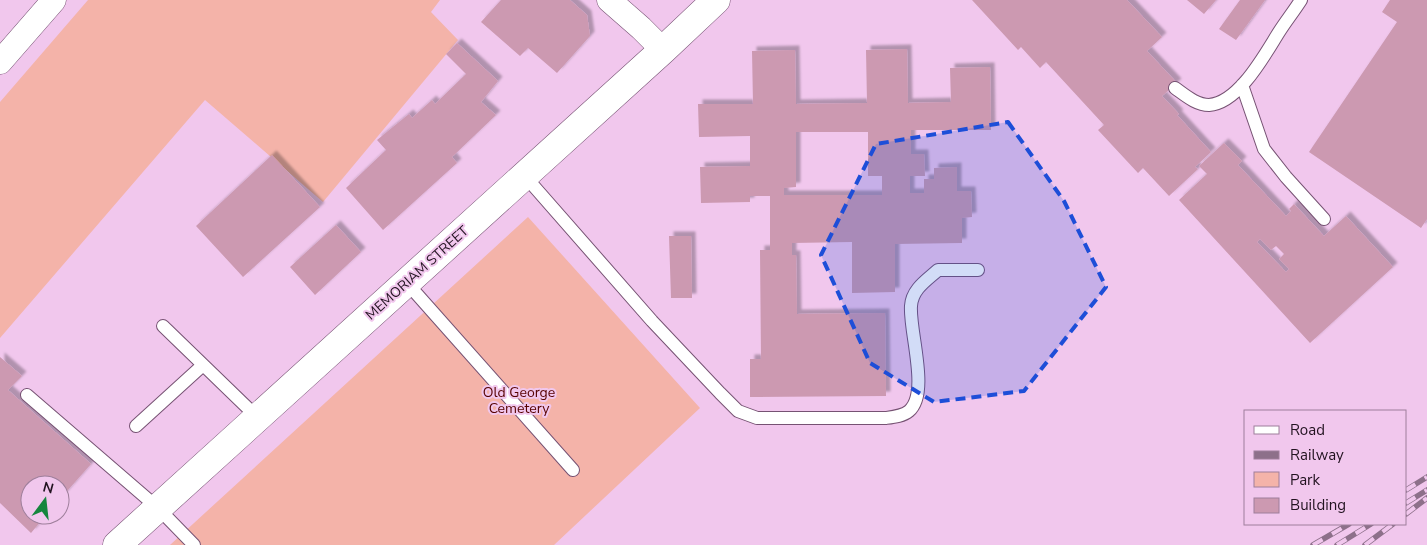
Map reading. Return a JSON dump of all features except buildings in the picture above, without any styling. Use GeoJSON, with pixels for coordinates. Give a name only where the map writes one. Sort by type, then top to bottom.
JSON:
{"type":"FeatureCollection","features":[{"type":"Feature","properties":{"kind":"street"},"geometry":{"type":"LineString","coordinates":[[0,62],[54,0]]}},
{"type":"Feature","properties":{"kind":"street"},"geometry":{"type":"LineString","coordinates":[[609,0],[663,50]]}},
{"type":"Feature","properties":{"kind":"street","name":"MEMORIAM STREET"},"geometry":{"type":"LineString","coordinates":[[117,545],[716,0]]}},
{"type":"Feature","properties":{"kind":"lane"},"geometry":{"type":"LineString","coordinates":[[1175,88],[1197,103],[1209,105],[1220,102],[1242,85],[1260,65],[1280,31],[1302,0]]}},
{"type":"Feature","properties":{"kind":"lane"},"geometry":{"type":"LineString","coordinates":[[1242,85],[1264,148],[1286,177],[1324,219]]}},
{"type":"Feature","properties":{"kind":"lane"},"geometry":{"type":"LineString","coordinates":[[524,175],[652,321],[725,398],[738,411],[757,418],[886,418],[900,416],[908,412],[915,404],[918,394],[918,371],[911,305],[917,289],[938,270],[978,270]]}},
{"type":"Feature","properties":{"kind":"lane"},"geometry":{"type":"LineString","coordinates":[[406,283],[573,470]]}},
{"type":"Feature","properties":{"kind":"lane"},"geometry":{"type":"LineString","coordinates":[[163,326],[258,418]]}},
{"type":"Feature","properties":{"kind":"lane"},"geometry":{"type":"LineString","coordinates":[[136,426],[203,365]]}},
{"type":"Feature","properties":{"kind":"lane"},"geometry":{"type":"LineString","coordinates":[[27,396],[158,508],[194,545]]}},
{"type":"Feature","properties":{"kind":"highlighted area"},"geometry":{"type":"Polygon","coordinates":[[[1008,122],[1064,201],[1106,287],[1024,391],[934,402],[870,363],[821,255],[876,144],[1008,122]]]}},
{"type":"Feature","properties":{"kind":"green space"},"geometry":{"type":"Polygon","coordinates":[[[88,0],[440,0],[431,12],[458,40],[323,202],[205,100],[0,338],[0,102],[88,0]]]}},
{"type":"Feature","properties":{"kind":"green space","name":"Old George Cemetery"},"geometry":{"type":"Polygon","coordinates":[[[528,217],[700,408],[554,545],[170,545],[528,217]]]}},
{"type":"Feature","properties":{"kind":"railway"},"geometry":{"type":"LineString","coordinates":[[1407,489],[1427,477]]}},
{"type":"Feature","properties":{"kind":"railway"},"geometry":{"type":"LineString","coordinates":[[1407,502],[1427,490]]}},
{"type":"Feature","properties":{"kind":"railway"},"geometry":{"type":"LineString","coordinates":[[1407,513],[1427,498]]}},
{"type":"Feature","properties":{"kind":"railway"},"geometry":{"type":"LineString","coordinates":[[1313,545],[1347,525]]}},
{"type":"Feature","properties":{"kind":"railway"},"geometry":{"type":"LineString","coordinates":[[1337,545],[1369,525]]}},
{"type":"Feature","properties":{"kind":"railway"},"geometry":{"type":"LineString","coordinates":[[1365,545],[1392,525]]}}]}
